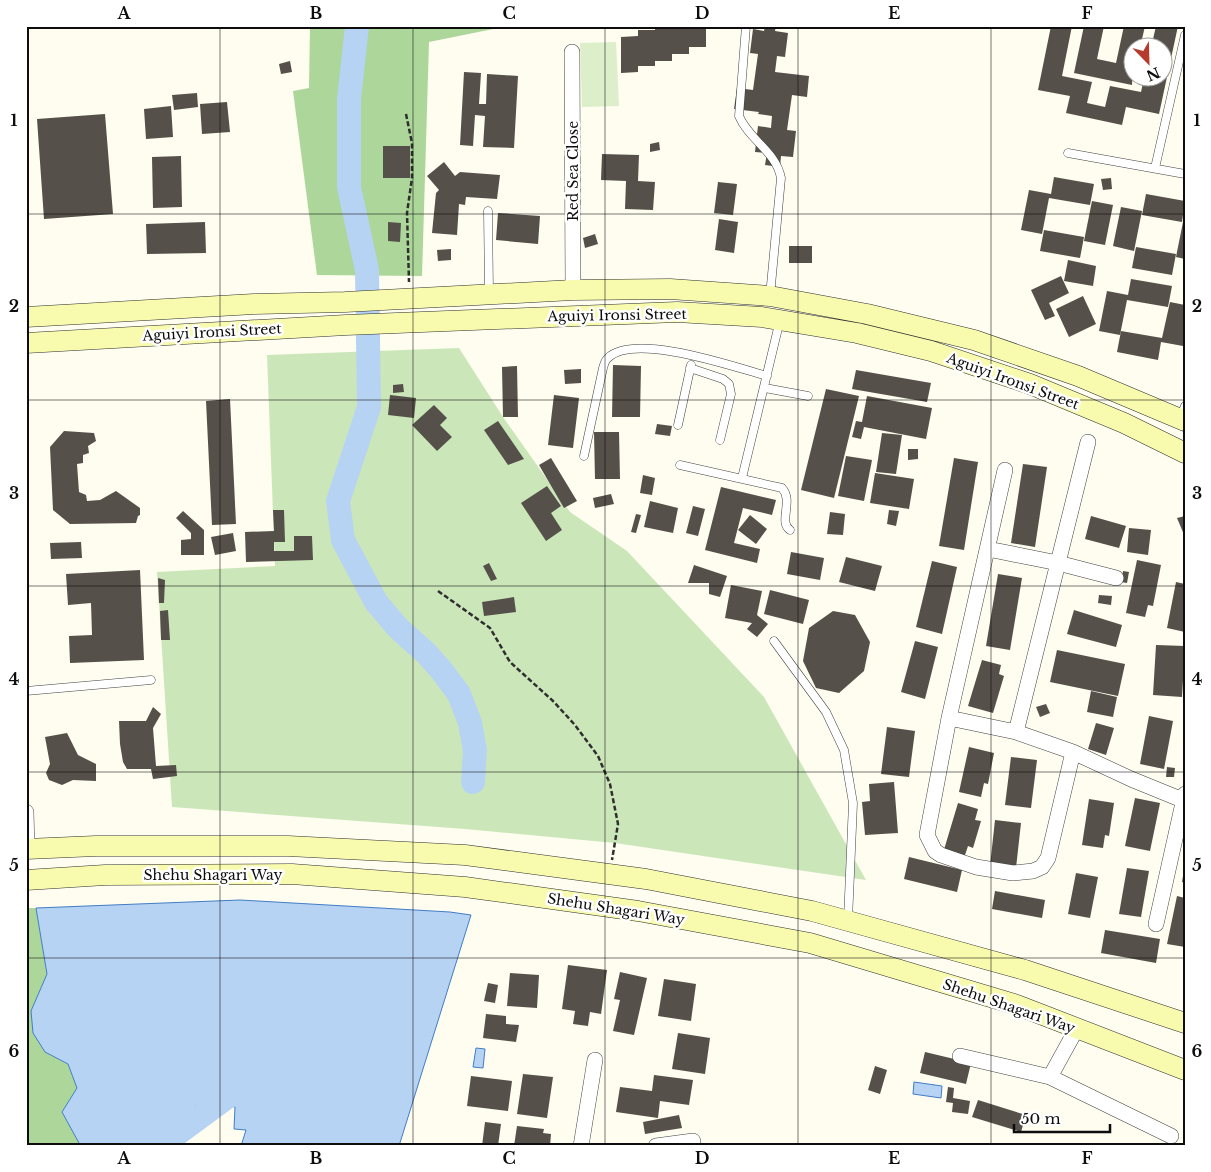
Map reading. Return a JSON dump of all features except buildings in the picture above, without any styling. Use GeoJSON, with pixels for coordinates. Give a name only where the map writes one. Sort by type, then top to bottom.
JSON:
{"type":"FeatureCollection","features":[{"type":"Feature","properties":{"kind":"main road","name":"Aguiyi Ironsi Street"},"geometry":{"type":"LineString","coordinates":[[26,317],[254,304],[345,302],[573,290],[670,289],[770,296],[867,314],[974,340],[1183,415]]}},
{"type":"Feature","properties":{"kind":"main road","name":"Aguiyi Ironsi Street"},"geometry":{"type":"LineString","coordinates":[[26,343],[346,325],[677,312],[762,317],[857,333],[931,351],[1030,384],[1124,423],[1185,453]]}},
{"type":"Feature","properties":{"kind":"main road"},"geometry":{"type":"LineString","coordinates":[[27,849],[106,846],[288,846],[464,855],[646,879],[812,911],[1025,970],[1185,1023]]}},
{"type":"Feature","properties":{"kind":"main road","name":"Shehu Shagari Way"},"geometry":{"type":"LineString","coordinates":[[26,880],[105,875],[292,874],[465,887],[638,911],[810,943],[1017,1005],[1185,1070]]}},
{"type":"Feature","properties":{"kind":"street","name":"Red Sea Close"},"geometry":{"type":"LineString","coordinates":[[572,52],[573,290]]}},
{"type":"Feature","properties":{"kind":"street"},"geometry":{"type":"LineString","coordinates":[[1016,732],[1088,442]]}},
{"type":"Feature","properties":{"kind":"street"},"geometry":{"type":"LineString","coordinates":[[1006,470],[949,718],[927,834],[935,851],[941,855],[976,867],[1013,873],[1032,871],[1042,867],[1048,858],[1073,752]]}},
{"type":"Feature","properties":{"kind":"street"},"geometry":{"type":"LineString","coordinates":[[988,549],[1058,563],[1116,578]]}},
{"type":"Feature","properties":{"kind":"street"},"geometry":{"type":"LineString","coordinates":[[949,718],[1016,732],[1073,752],[1131,779],[1184,798],[1156,924]]}},
{"type":"Feature","properties":{"kind":"street"},"geometry":{"type":"LineString","coordinates":[[26,812],[27,849]]}},
{"type":"Feature","properties":{"kind":"street"},"geometry":{"type":"LineString","coordinates":[[1050,1077],[1077,1028]]}},
{"type":"Feature","properties":{"kind":"street"},"geometry":{"type":"LineString","coordinates":[[960,1056],[1050,1077],[1171,1136]]}},
{"type":"Feature","properties":{"kind":"street"},"geometry":{"type":"LineString","coordinates":[[581,1146],[595,1060]]}},
{"type":"Feature","properties":{"kind":"street"},"geometry":{"type":"LineString","coordinates":[[656,1146],[693,1142]]}},
{"type":"Feature","properties":{"kind":"lane"},"geometry":{"type":"LineString","coordinates":[[746,26],[739,116],[742,124],[773,157],[779,167],[781,178],[770,296]]}},
{"type":"Feature","properties":{"kind":"lane"},"geometry":{"type":"LineString","coordinates":[[1155,168],[1185,35]]}},
{"type":"Feature","properties":{"kind":"lane"},"geometry":{"type":"LineString","coordinates":[[1068,152],[1185,174]]}},
{"type":"Feature","properties":{"kind":"lane"},"geometry":{"type":"LineString","coordinates":[[488,211],[489,295]]}},
{"type":"Feature","properties":{"kind":"lane"},"geometry":{"type":"LineString","coordinates":[[742,478],[780,320]]}},
{"type":"Feature","properties":{"kind":"lane"},"geometry":{"type":"LineString","coordinates":[[584,456],[606,358],[624,350],[655,348],[767,376]]}},
{"type":"Feature","properties":{"kind":"lane"},"geometry":{"type":"LineString","coordinates":[[678,425],[693,356]]}},
{"type":"Feature","properties":{"kind":"lane"},"geometry":{"type":"LineString","coordinates":[[690,368],[723,379],[729,384],[731,394],[720,440]]}},
{"type":"Feature","properties":{"kind":"lane"},"geometry":{"type":"LineString","coordinates":[[765,388],[808,396]]}},
{"type":"Feature","properties":{"kind":"lane"},"geometry":{"type":"LineString","coordinates":[[680,465],[782,488],[788,500],[785,523],[786,527],[790,530]]}},
{"type":"Feature","properties":{"kind":"lane"},"geometry":{"type":"LineString","coordinates":[[774,641],[826,712],[844,750],[853,803],[848,922]]}},
{"type":"Feature","properties":{"kind":"lane"},"geometry":{"type":"LineString","coordinates":[[26,691],[151,680]]}},
{"type":"Feature","properties":{"kind":"path"},"geometry":{"type":"LineString","coordinates":[[404,299],[407,214],[412,178],[412,143],[406,114]]}},
{"type":"Feature","properties":{"kind":"path"},"geometry":{"type":"LineString","coordinates":[[438,590],[490,628],[510,662],[553,701],[575,725],[598,756],[610,784],[618,824],[610,874]]}},
{"type":"Feature","properties":{"kind":"green space"},"geometry":{"type":"Polygon","coordinates":[[[310,26],[508,26],[429,42],[422,276],[317,275],[293,91],[309,88],[310,26]]]}},
{"type":"Feature","properties":{"kind":"green space"},"geometry":{"type":"Polygon","coordinates":[[[616,42],[619,106],[582,107],[580,43],[616,42]]]}},
{"type":"Feature","properties":{"kind":"green space"},"geometry":{"type":"Polygon","coordinates":[[[459,348],[503,417],[570,512],[627,551],[764,697],[866,880],[615,843],[465,829],[172,807],[157,572],[275,566],[267,355],[459,348]]]}},
{"type":"Feature","properties":{"kind":"green space"},"geometry":{"type":"Polygon","coordinates":[[[26,908],[36,908],[47,974],[31,1011],[45,1052],[68,1064],[77,1088],[62,1112],[79,1143],[76,1146],[26,1146],[26,908]]]}},
{"type":"Feature","properties":{"kind":"water"},"geometry":{"type":"Polygon","coordinates":[[[240,900],[450,912],[471,915],[399,1146],[241,1146],[246,1130],[234,1129],[235,1107],[212,1101],[195,1106],[195,1128],[157,1146],[76,1146],[79,1143],[62,1112],[77,1088],[68,1064],[45,1052],[33,1033],[31,1011],[47,974],[36,908],[240,900]]]}},
{"type":"Feature","properties":{"kind":"water"},"geometry":{"type":"Polygon","coordinates":[[[476,1048],[485,1049],[483,1068],[473,1067],[476,1048]]]}},
{"type":"Feature","properties":{"kind":"water"},"geometry":{"type":"Polygon","coordinates":[[[914,1082],[942,1086],[941,1098],[913,1094],[914,1082]]]}},
{"type":"Feature","properties":{"kind":"waterway"},"geometry":{"type":"LineString","coordinates":[[357,26],[349,99],[349,187],[367,270],[369,407],[338,501],[343,540],[376,602],[398,628],[426,653],[459,694],[470,723],[475,751],[473,782]]}},
{"type":"Feature","properties":{"kind":"waterway"},"geometry":{"type":"LineString","coordinates":[[157,1146],[166,1142],[238,1089],[243,1081]]}}]}
